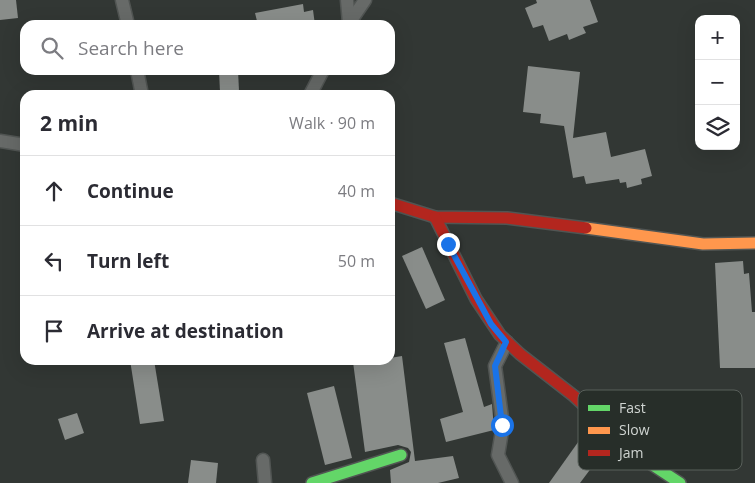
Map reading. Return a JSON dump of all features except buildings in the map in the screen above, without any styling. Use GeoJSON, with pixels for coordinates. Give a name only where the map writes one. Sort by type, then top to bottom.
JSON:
{"type":"FeatureCollection","features":[{"type":"Feature","properties":{"kind":"street"},"geometry":{"type":"LineString","coordinates":[[122,0],[127,20]]}},
{"type":"Feature","properties":{"kind":"street"},"geometry":{"type":"LineString","coordinates":[[347,0],[349,20]]}},
{"type":"Feature","properties":{"kind":"street"},"geometry":{"type":"LineString","coordinates":[[352,20],[365,0]]}},
{"type":"Feature","properties":{"kind":"street"},"geometry":{"type":"LineString","coordinates":[[138,75],[141,90]]}},
{"type":"Feature","properties":{"kind":"street"},"geometry":{"type":"LineString","coordinates":[[313,90],[320,75]]}},
{"type":"Feature","properties":{"kind":"street"},"geometry":{"type":"LineString","coordinates":[[0,141],[20,144]]}},
{"type":"Feature","properties":{"kind":"street"},"geometry":{"type":"LineString","coordinates":[[395,205],[435,217],[507,218],[703,244],[755,244]]}},
{"type":"Feature","properties":{"kind":"street"},"geometry":{"type":"LineString","coordinates":[[435,217],[491,324],[506,342],[578,400]]}},
{"type":"Feature","properties":{"kind":"street"},"geometry":{"type":"LineString","coordinates":[[506,342],[495,366],[502,425],[498,456],[512,483]]}},
{"type":"Feature","properties":{"kind":"street"},"geometry":{"type":"LineString","coordinates":[[312,483],[401,455]]}},
{"type":"Feature","properties":{"kind":"street"},"geometry":{"type":"LineString","coordinates":[[263,460],[265,483]]}},
{"type":"Feature","properties":{"kind":"street"},"geometry":{"type":"LineString","coordinates":[[662,470],[680,483]]}},
{"type":"Feature","properties":{"kind":"traffic: fast"},"geometry":{"type":"LineString","coordinates":[[312,483],[401,455]]}},
{"type":"Feature","properties":{"kind":"traffic: fast"},"geometry":{"type":"LineString","coordinates":[[660,470],[680,483]]}},
{"type":"Feature","properties":{"kind":"traffic: slow"},"geometry":{"type":"LineString","coordinates":[[586,228],[703,244],[755,243]]}},
{"type":"Feature","properties":{"kind":"traffic: jam"},"geometry":{"type":"LineString","coordinates":[[395,205],[435,217],[507,218],[586,228]]}},
{"type":"Feature","properties":{"kind":"traffic: jam"},"geometry":{"type":"LineString","coordinates":[[435,217],[476,299],[500,335],[520,354],[578,400]]}},
{"type":"Feature","properties":{"kind":"route"},"geometry":{"type":"LineString","coordinates":[[448,244],[491,324],[506,342],[495,366],[502,425]]}}]}
